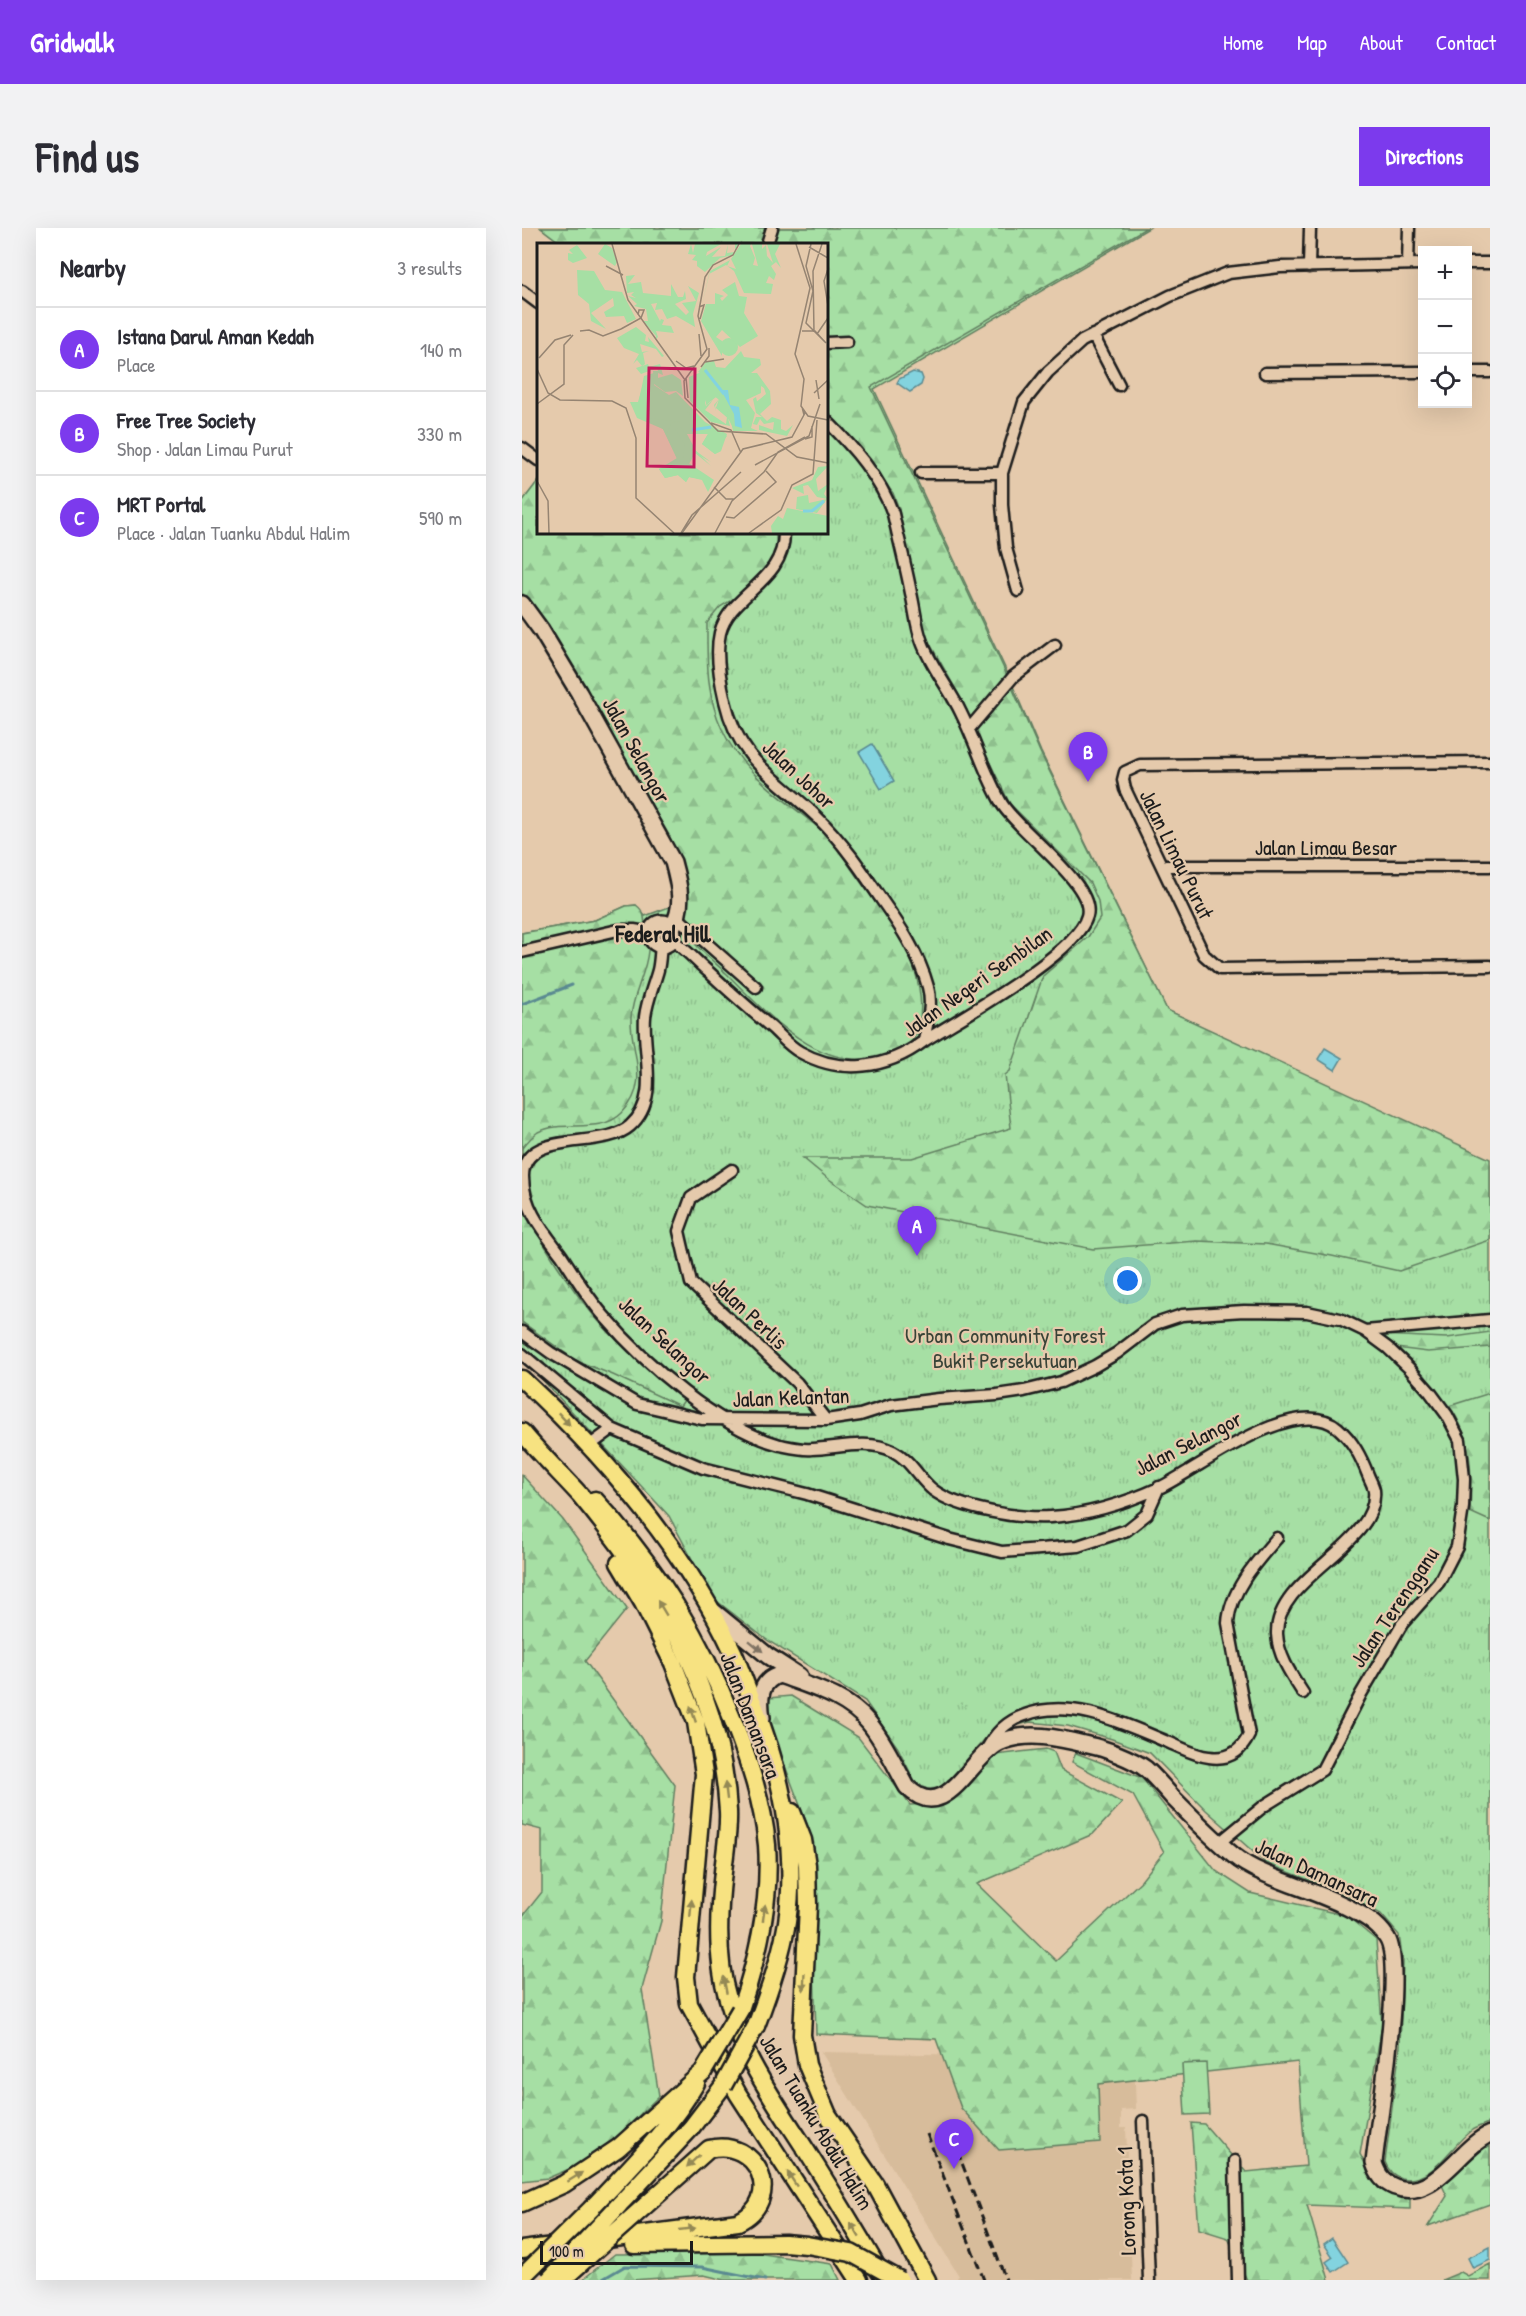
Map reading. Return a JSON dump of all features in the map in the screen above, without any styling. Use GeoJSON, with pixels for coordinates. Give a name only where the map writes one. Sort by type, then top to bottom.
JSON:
{"type":"FeatureCollection","features":[{"type":"Feature","properties":{"kind":"main road","name":"Jalan Damansara"},"geometry":{"type":"LineString","coordinates":[[522,1379],[589,1446],[653,1523],[711,1610],[734,1655],[779,1774],[788,1827],[790,1893],[787,1922],[768,1995],[756,2026],[723,2085],[691,2128],[549,2280]]}},
{"type":"Feature","properties":{"kind":"main road","name":"Jalan Damansara"},"geometry":{"type":"LineString","coordinates":[[522,1424],[614,1520],[674,1601],[714,1673],[746,1753],[763,1815],[767,1874],[766,1903],[759,1946],[740,2010],[684,2104],[592,2208],[522,2277]]}},
{"type":"Feature","properties":{"kind":"main road","name":"Jalan Tuanku Abdul Halim"},"geometry":{"type":"LineString","coordinates":[[522,1432],[579,1495],[620,1547],[658,1602],[697,1675],[710,1711],[726,1788],[728,1814],[719,1935],[727,1997],[748,2056],[885,2280]]}},
{"type":"Feature","properties":{"kind":"main road"},"geometry":{"type":"LineString","coordinates":[[522,1445],[558,1480],[582,1509],[643,1603],[673,1663],[696,1722],[704,1774],[686,1977],[689,2004],[738,2094],[859,2280]]}},
{"type":"Feature","properties":{"kind":"main road","name":"Jalan Tuanku Abdul Halim"},"geometry":{"type":"LineString","coordinates":[[779,1774],[803,1840],[807,1865],[808,1905],[802,2035],[807,2065],[828,2115],[875,2184],[927,2280]]}},
{"type":"Feature","properties":{"kind":"main road"},"geometry":{"type":"LineString","coordinates":[[522,2203],[564,2184],[618,2148],[703,2072]]}},
{"type":"Feature","properties":{"kind":"main road"},"geometry":{"type":"LineString","coordinates":[[524,2250],[738,2222],[747,2218],[760,2203],[763,2193],[761,2173],[753,2161],[742,2152],[722,2147],[709,2149],[645,2206],[562,2280]]}},
{"type":"Feature","properties":{"kind":"main road"},"geometry":{"type":"LineString","coordinates":[[524,2250],[649,2244],[785,2243],[851,2253],[900,2280]]}},
{"type":"Feature","properties":{"kind":"street"},"geometry":{"type":"LineString","coordinates":[[767,243],[772,228]]}},
{"type":"Feature","properties":{"kind":"street"},"geometry":{"type":"LineString","coordinates":[[1309,267],[1310,228]]}},
{"type":"Feature","properties":{"kind":"street"},"geometry":{"type":"LineString","coordinates":[[1407,264],[1408,228]]}},
{"type":"Feature","properties":{"kind":"street"},"geometry":{"type":"LineString","coordinates":[[1472,263],[1490,263]]}},
{"type":"Feature","properties":{"kind":"street"},"geometry":{"type":"LineString","coordinates":[[1018,591],[1006,548],[1002,473],[1024,402],[1048,372],[1082,341],[1170,296],[1228,273],[1280,267],[1418,264]]}},
{"type":"Feature","properties":{"kind":"street"},"geometry":{"type":"LineString","coordinates":[[522,291],[537,302]]}},
{"type":"Feature","properties":{"kind":"street"},"geometry":{"type":"LineString","coordinates":[[1093,335],[1119,385]]}},
{"type":"Feature","properties":{"kind":"street"},"geometry":{"type":"LineString","coordinates":[[1265,373],[1418,372]]}},
{"type":"Feature","properties":{"kind":"street"},"geometry":{"type":"LineString","coordinates":[[1472,372],[1490,372]]}},
{"type":"Feature","properties":{"kind":"street","name":"Jalan Negeri Sembilan"},"geometry":{"type":"LineString","coordinates":[[667,933],[798,1051],[821,1062],[842,1067],[880,1064],[908,1053],[1047,962],[1077,934],[1084,925],[1088,913],[1084,894],[1072,877],[1019,826],[1003,806],[983,768],[969,729],[953,696],[922,644],[893,514],[887,498],[874,474],[844,437],[828,422]]}},
{"type":"Feature","properties":{"kind":"street"},"geometry":{"type":"LineString","coordinates":[[522,448],[537,459]]}},
{"type":"Feature","properties":{"kind":"street"},"geometry":{"type":"LineString","coordinates":[[921,473],[1002,473]]}},
{"type":"Feature","properties":{"kind":"street","name":"Jalan Johor"},"geometry":{"type":"LineString","coordinates":[[784,534],[778,561],[764,581],[732,610],[720,634],[717,653],[725,702],[738,739],[747,753],[834,834],[855,860],[903,931],[916,955],[929,988],[930,1014],[924,1041]]}},
{"type":"Feature","properties":{"kind":"street","name":"Jalan Selangor"},"geometry":{"type":"LineString","coordinates":[[522,604],[541,630],[579,693],[673,861],[680,891],[645,1013],[648,1086],[640,1116],[622,1132],[610,1137],[557,1143],[543,1147],[531,1155],[523,1168],[526,1200],[536,1221],[603,1315],[690,1398],[753,1435],[808,1450],[858,1444],[891,1450],[910,1463],[929,1488],[944,1497],[998,1514],[1050,1517],[1096,1510],[1159,1487],[1254,1434],[1295,1420],[1312,1417],[1335,1425],[1359,1451],[1374,1491],[1370,1513],[1358,1533],[1312,1574],[1282,1609],[1277,1634],[1286,1666],[1303,1693]]}},
{"type":"Feature","properties":{"kind":"street"},"geometry":{"type":"LineString","coordinates":[[969,729],[1013,676],[1055,645]]}},
{"type":"Feature","properties":{"kind":"street","name":"Jalan Limau Purut"},"geometry":{"type":"LineString","coordinates":[[1490,762],[1140,765],[1131,767],[1125,772],[1123,780],[1125,789],[1204,955],[1220,969],[1490,966]]}},
{"type":"Feature","properties":{"kind":"street","name":"Jalan Limau Besar"},"geometry":{"type":"LineString","coordinates":[[1162,866],[1490,866]]}},
{"type":"Feature","properties":{"kind":"street"},"geometry":{"type":"LineString","coordinates":[[522,952],[618,930],[667,933],[756,987]]}},
{"type":"Feature","properties":{"kind":"street","name":"Jalan Perlis"},"geometry":{"type":"LineString","coordinates":[[732,1170],[691,1198],[679,1231],[691,1283],[797,1383],[826,1420]]}},
{"type":"Feature","properties":{"kind":"street","name":"Jalan Kelantan"},"geometry":{"type":"LineString","coordinates":[[522,1332],[551,1353],[637,1404],[702,1419],[826,1420],[860,1415],[891,1405],[997,1395],[1061,1382],[1117,1353],[1155,1324],[1182,1315],[1253,1311],[1307,1312],[1340,1319],[1365,1331],[1490,1320]]}},
{"type":"Feature","properties":{"kind":"street","name":"Jalan Terengganu"},"geometry":{"type":"LineString","coordinates":[[1219,1843],[1264,1806],[1322,1770],[1361,1694],[1402,1624],[1439,1582],[1457,1547],[1463,1507],[1464,1479],[1460,1440],[1447,1415],[1408,1367],[1365,1331]]}},
{"type":"Feature","properties":{"kind":"street"},"geometry":{"type":"LineString","coordinates":[[522,1354],[612,1429],[703,1468],[807,1494],[950,1539],[1002,1552],[1078,1546],[1127,1530],[1147,1514],[1159,1487]]}},
{"type":"Feature","properties":{"kind":"street"},"geometry":{"type":"LineString","coordinates":[[589,1446],[612,1429]]}},
{"type":"Feature","properties":{"kind":"street"},"geometry":{"type":"LineString","coordinates":[[986,1751],[991,1740],[1005,1725],[1021,1716],[1040,1709],[1068,1708],[1125,1725],[1207,1757],[1228,1756],[1237,1752],[1249,1735],[1228,1614],[1247,1575],[1277,1538]]}},
{"type":"Feature","properties":{"kind":"street","name":"Jalan Damansara"},"geometry":{"type":"LineString","coordinates":[[711,1610],[768,1656],[820,1690],[850,1706],[870,1723],[907,1787],[914,1794],[923,1798],[944,1796],[986,1751],[999,1743],[1026,1736],[1052,1737],[1090,1745],[1114,1753],[1145,1768],[1219,1843],[1243,1863],[1316,1892],[1374,1922],[1389,1940],[1392,1962],[1391,2019],[1374,2163],[1378,2176],[1388,2184],[1400,2189],[1411,2189],[1424,2185],[1449,2169],[1479,2139],[1490,2134]]}},
{"type":"Feature","properties":{"kind":"street","name":"Jalan Damansara"},"geometry":{"type":"LineString","coordinates":[[764,1730],[760,1709],[761,1698],[764,1684],[772,1677],[780,1676],[820,1690]]}},
{"type":"Feature","properties":{"kind":"street","name":"Lorong Kota 1"},"geometry":{"type":"LineString","coordinates":[[1143,2121],[1149,2280]]}},
{"type":"Feature","properties":{"kind":"street"},"geometry":{"type":"LineString","coordinates":[[1235,2161],[1238,2280]]}},
{"type":"Feature","properties":{"kind":"shaded area"},"geometry":{"type":"Polygon","coordinates":[[[821,2052],[1134,2058],[1136,2109],[1121,2110],[1121,2128],[1126,2128],[1132,2280],[959,2280],[957,2277],[959,2276],[821,2052]]]}},
{"type":"Feature","properties":{"kind":"green space","name":"Urban Community Forest Bukit Persekutuan"},"geometry":{"type":"Polygon","coordinates":[[[541,228],[1149,228],[874,389],[1006,670],[1041,752],[1167,1010],[1490,1164],[1490,2122],[1464,2136],[1432,2170],[1422,2176],[1412,2179],[1401,2178],[1391,2172],[1385,2162],[1400,2047],[1403,1961],[1399,1935],[1381,1914],[1349,1896],[1266,1863],[1206,1810],[1150,1753],[1068,1726],[1030,1722],[991,1732],[942,1788],[927,1789],[915,1782],[898,1748],[865,1701],[767,1640],[713,1598],[669,1516],[522,1360],[522,933],[595,920],[626,906],[636,905],[645,916],[685,901],[678,860],[669,835],[552,634],[522,593],[522,502],[537,482],[537,534],[828,534],[828,243],[561,243],[541,228]]]}},
{"type":"Feature","properties":{"kind":"green space"},"geometry":{"type":"Polygon","coordinates":[[[541,228],[1146,228],[871,387],[1005,671],[1040,752],[1167,1010],[1490,1159],[1490,1240],[1399,1271],[1266,1244],[1197,1241],[1093,1249],[867,1205],[803,1158],[912,1158],[1011,1128],[1005,1075],[1010,1071],[1043,976],[1088,937],[1100,918],[1098,901],[1090,883],[1010,804],[962,700],[925,635],[920,620],[918,595],[902,535],[899,509],[893,493],[828,412],[828,243],[561,243],[541,228]]]}},
{"type":"Feature","properties":{"kind":"green space"},"geometry":{"type":"Polygon","coordinates":[[[537,482],[537,534],[776,534],[774,557],[751,588],[720,607],[707,623],[708,677],[713,703],[722,729],[742,760],[768,787],[830,838],[901,941],[915,972],[921,1007],[916,1034],[904,1048],[895,1053],[870,1059],[846,1058],[823,1051],[802,1040],[762,1009],[689,937],[684,926],[680,868],[669,835],[552,634],[522,593],[522,502],[537,482]]]}},
{"type":"Feature","properties":{"kind":"green space"},"geometry":{"type":"Polygon","coordinates":[[[636,905],[640,908],[645,922],[648,949],[645,968],[632,1009],[632,1031],[638,1079],[631,1101],[613,1120],[592,1125],[548,1128],[538,1132],[522,1148],[522,933],[595,920],[626,906],[636,905]]]}},
{"type":"Feature","properties":{"kind":"green space"},"geometry":{"type":"Polygon","coordinates":[[[522,1204],[546,1248],[585,1305],[638,1360],[685,1399],[680,1406],[575,1360],[522,1322],[522,1204]]]}},
{"type":"Feature","properties":{"kind":"green space"},"geometry":{"type":"Polygon","coordinates":[[[1490,1332],[1490,1347],[1428,1352],[1396,1348],[1379,1335],[1447,1338],[1490,1332]]]}},
{"type":"Feature","properties":{"kind":"green space"},"geometry":{"type":"Polygon","coordinates":[[[1490,1393],[1490,1521],[1470,1512],[1471,1470],[1467,1443],[1463,1430],[1449,1406],[1490,1393]]]}},
{"type":"Feature","properties":{"kind":"green space"},"geometry":{"type":"Polygon","coordinates":[[[522,1475],[563,1520],[627,1609],[585,1661],[675,1785],[661,1921],[642,1989],[659,2096],[595,2158],[548,2178],[522,2181],[522,1917],[542,1892],[542,1830],[522,1825],[522,1475]]]}},
{"type":"Feature","properties":{"kind":"green space"},"geometry":{"type":"Polygon","coordinates":[[[791,1696],[858,1737],[910,1805],[944,1803],[995,1755],[1046,1749],[1054,1752],[1061,1770],[1122,1803],[1093,1834],[977,1884],[1056,1961],[1141,1881],[1164,1852],[1133,1795],[1072,1762],[1076,1753],[1142,1778],[1216,1871],[1250,1893],[1347,1916],[1376,1940],[1382,2025],[1360,2154],[1378,2188],[1410,2199],[1410,2209],[1307,2205],[1329,2280],[1247,2280],[1228,2238],[1199,2229],[1191,2123],[1204,2124],[1246,2172],[1306,2166],[1298,2062],[1098,2084],[1100,2142],[999,2150],[961,2108],[936,2039],[816,2034],[810,1832],[770,1726],[769,1698],[791,1696]]]}},
{"type":"Feature","properties":{"kind":"green space"},"geometry":{"type":"Polygon","coordinates":[[[1206,2063],[1209,2114],[1185,2115],[1182,2064],[1206,2063]]]}},
{"type":"Feature","properties":{"kind":"green space"},"geometry":{"type":"Polygon","coordinates":[[[1490,2146],[1490,2204],[1428,2226],[1447,2196],[1441,2183],[1480,2149],[1490,2146]]]}},
{"type":"Feature","properties":{"kind":"green space"},"geometry":{"type":"Polygon","coordinates":[[[756,2253],[832,2264],[840,2280],[725,2280],[704,2275],[632,2280],[582,2280],[615,2254],[756,2253]]]}},
{"type":"Feature","properties":{"kind":"green space"},"geometry":{"type":"Polygon","coordinates":[[[1490,2264],[1490,2280],[1442,2280],[1461,2272],[1468,2276],[1490,2264]]]}},
{"type":"Feature","properties":{"kind":"water"},"geometry":{"type":"Polygon","coordinates":[[[913,372],[921,374],[923,379],[921,385],[910,392],[897,383],[899,379],[913,372]]]}},
{"type":"Feature","properties":{"kind":"water"},"geometry":{"type":"Polygon","coordinates":[[[872,744],[894,781],[881,789],[859,752],[872,744]]]}},
{"type":"Feature","properties":{"kind":"water"},"geometry":{"type":"Polygon","coordinates":[[[1325,1048],[1342,1058],[1335,1070],[1318,1059],[1325,1048]]]}},
{"type":"Feature","properties":{"kind":"water"},"geometry":{"type":"Polygon","coordinates":[[[1332,2238],[1348,2262],[1333,2272],[1326,2262],[1333,2257],[1324,2244],[1332,2238]]]}},
{"type":"Feature","properties":{"kind":"water"},"geometry":{"type":"Polygon","coordinates":[[[1490,2247],[1490,2260],[1473,2268],[1468,2258],[1490,2247]]]}},
{"type":"Feature","properties":{"kind":"waterway"},"geometry":{"type":"LineString","coordinates":[[522,1004],[572,985]]}},
{"type":"Feature","properties":{"kind":"waterway"},"geometry":{"type":"LineString","coordinates":[[601,2280],[625,2266],[702,2267],[765,2280]]}},
{"type":"Feature","properties":{"kind":"railway"},"geometry":{"type":"LineString","coordinates":[[948,2126],[1006,2280]]}},
{"type":"Feature","properties":{"kind":"railway"},"geometry":{"type":"LineString","coordinates":[[927,2134],[984,2280]]}},
{"type":"Feature","properties":{"kind":"place","name":"Free Tree Society"},"geometry":{"type":"Point","coordinates":[1088,782]}},
{"type":"Feature","properties":{"kind":"place","name":"Istana Darul Aman Kedah"},"geometry":{"type":"Point","coordinates":[917,1256]}},
{"type":"Feature","properties":{"kind":"place","name":"MRT Portal"},"geometry":{"type":"Point","coordinates":[954,2169]}},
{"type":"Feature","properties":{"kind":"district","name":"Federal Hill"},"geometry":{"type":"Point","coordinates":[663,934]}}]}
